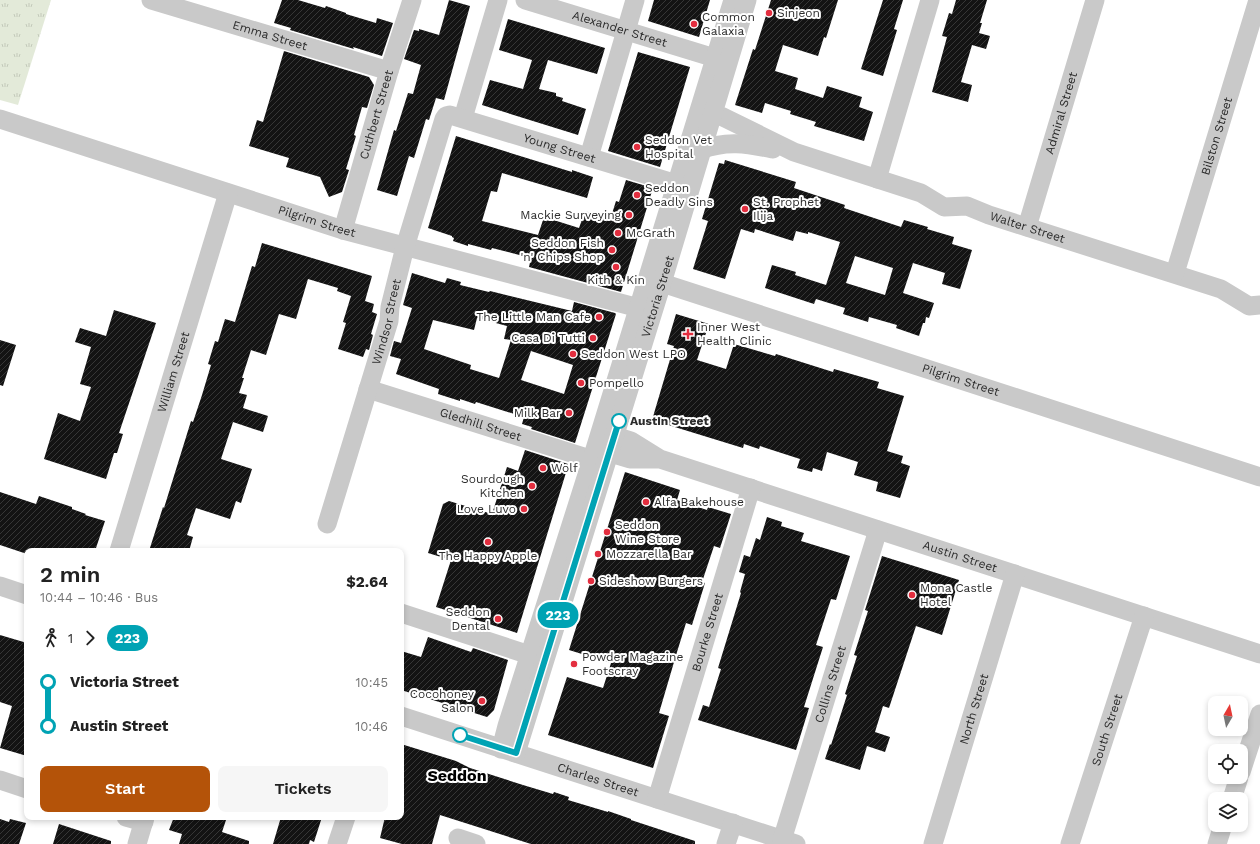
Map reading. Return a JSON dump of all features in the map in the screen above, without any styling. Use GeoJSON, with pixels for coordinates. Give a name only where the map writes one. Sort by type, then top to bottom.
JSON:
{"type":"FeatureCollection","features":[{"type":"Feature","properties":{"kind":"street","name":"Emma Street"},"geometry":{"type":"LineString","coordinates":[[151,0],[389,71]]}},
{"type":"Feature","properties":{"kind":"street","name":"Cuthbert Street"},"geometry":{"type":"LineString","coordinates":[[343,230],[389,71],[412,0]]}},
{"type":"Feature","properties":{"kind":"street"},"geometry":{"type":"LineString","coordinates":[[463,118],[498,0]]}},
{"type":"Feature","properties":{"kind":"street","name":"Alexander Street"},"geometry":{"type":"LineString","coordinates":[[525,0],[715,58]]}},
{"type":"Feature","properties":{"kind":"street"},"geometry":{"type":"LineString","coordinates":[[589,157],[635,0]]}},
{"type":"Feature","properties":{"kind":"street","name":"Victoria Street"},"geometry":{"type":"LineString","coordinates":[[509,751],[604,450],[662,283],[702,150],[706,111],[715,58],[732,0]]}},
{"type":"Feature","properties":{"kind":"street","name":"Victoria Street"},"geometry":{"type":"LineString","coordinates":[[604,450],[639,308],[677,184],[747,0]]}},
{"type":"Feature","properties":{"kind":"street"},"geometry":{"type":"LineString","coordinates":[[877,179],[930,0]]}},
{"type":"Feature","properties":{"kind":"street","name":"Admiral Street"},"geometry":{"type":"LineString","coordinates":[[1027,227],[1095,0]]}},
{"type":"Feature","properties":{"kind":"street","name":"Bilston Street"},"geometry":{"type":"LineString","coordinates":[[1175,273],[1258,0]]}},
{"type":"Feature","properties":{"kind":"street","name":"Walter Street"},"geometry":{"type":"LineString","coordinates":[[706,111],[794,152],[921,193],[944,207],[967,206],[1027,227],[1175,273],[1221,289],[1249,306],[1260,306]]}},
{"type":"Feature","properties":{"kind":"street","name":"Young Street"},"geometry":{"type":"LineString","coordinates":[[444,119],[446,116],[450,115],[463,118],[677,184]]}},
{"type":"Feature","properties":{"kind":"street","name":"Windsor Street"},"geometry":{"type":"LineString","coordinates":[[327,524],[389,321],[390,307],[405,247],[444,119]]}},
{"type":"Feature","properties":{"kind":"street","name":"Pilgrim Street"},"geometry":{"type":"LineString","coordinates":[[0,120],[343,230],[639,308]]}},
{"type":"Feature","properties":{"kind":"street","name":"Walter Street"},"geometry":{"type":"LineString","coordinates":[[702,150],[719,144],[735,143],[794,152]]}},
{"type":"Feature","properties":{"kind":"street","name":"William Street"},"geometry":{"type":"LineString","coordinates":[[120,548],[228,193]]}},
{"type":"Feature","properties":{"kind":"street","name":"Pilgrim Street"},"geometry":{"type":"LineString","coordinates":[[662,283],[1260,477]]}},
{"type":"Feature","properties":{"kind":"street","name":"Gledhill Street"},"geometry":{"type":"LineString","coordinates":[[368,389],[604,450]]}},
{"type":"Feature","properties":{"kind":"street","name":"Austin Street"},"geometry":{"type":"LineString","coordinates":[[604,450],[630,458],[660,459],[1260,654]]}},
{"type":"Feature","properties":{"kind":"street","name":"Bourke Street"},"geometry":{"type":"LineString","coordinates":[[657,799],[751,488]]}},
{"type":"Feature","properties":{"kind":"street","name":"Collins Street"},"geometry":{"type":"LineString","coordinates":[[789,842],[878,530]]}},
{"type":"Feature","properties":{"kind":"street","name":"North Street"},"geometry":{"type":"LineString","coordinates":[[932,844],[1015,574]]}},
{"type":"Feature","properties":{"kind":"street"},"geometry":{"type":"LineString","coordinates":[[0,586],[24,593]]}},
{"type":"Feature","properties":{"kind":"street"},"geometry":{"type":"LineString","coordinates":[[404,614],[538,657]]}},
{"type":"Feature","properties":{"kind":"street","name":"South Street"},"geometry":{"type":"LineString","coordinates":[[1070,844],[1144,616]]}},
{"type":"Feature","properties":{"kind":"street"},"geometry":{"type":"LineString","coordinates":[[1248,751],[1260,714]]}},
{"type":"Feature","properties":{"kind":"street","name":"Charles Street"},"geometry":{"type":"LineString","coordinates":[[404,717],[789,842]]}},
{"type":"Feature","properties":{"kind":"street"},"geometry":{"type":"LineString","coordinates":[[0,780],[24,788]]}},
{"type":"Feature","properties":{"kind":"street"},"geometry":{"type":"LineString","coordinates":[[137,844],[138,820]]}},
{"type":"Feature","properties":{"kind":"street"},"geometry":{"type":"LineString","coordinates":[[337,844],[345,820]]}},
{"type":"Feature","properties":{"kind":"street"},"geometry":{"type":"LineString","coordinates":[[726,844],[733,824]]}},
{"type":"Feature","properties":{"kind":"street"},"geometry":{"type":"LineString","coordinates":[[1217,844],[1221,832]]}},
{"type":"Feature","properties":{"kind":"street"},"geometry":{"type":"LineString","coordinates":[[458,838],[476,844]]}},
{"type":"Feature","properties":{"kind":"green space"},"geometry":{"type":"Polygon","coordinates":[[[0,0],[51,0],[18,105],[0,100],[0,0]]]}},
{"type":"Feature","properties":{"kind":"building"},"geometry":{"type":"Polygon","coordinates":[[[282,0],[298,0],[325,8],[326,6],[376,23],[377,18],[393,23],[382,56],[290,30],[291,28],[274,23],[282,0]]]}},
{"type":"Feature","properties":{"kind":"building"},"geometry":{"type":"Polygon","coordinates":[[[449,0],[470,6],[444,100],[436,98],[429,120],[426,119],[414,158],[409,156],[397,196],[377,190],[394,130],[396,131],[408,93],[413,94],[421,65],[404,59],[414,30],[419,31],[419,29],[439,35],[449,0]]]}},
{"type":"Feature","properties":{"kind":"building"},"geometry":{"type":"Polygon","coordinates":[[[654,0],[710,0],[699,37],[648,21],[654,0]]]}},
{"type":"Feature","properties":{"kind":"building"},"geometry":{"type":"Polygon","coordinates":[[[771,0],[838,0],[826,38],[824,37],[818,56],[783,45],[775,71],[798,78],[795,89],[823,98],[827,86],[862,97],[859,107],[873,112],[864,141],[814,126],[816,122],[790,114],[791,111],[765,103],[762,113],[735,105],[771,0]]]}},
{"type":"Feature","properties":{"kind":"building"},"geometry":{"type":"Polygon","coordinates":[[[883,0],[903,0],[894,29],[897,30],[883,76],[861,69],[883,0]]]}},
{"type":"Feature","properties":{"kind":"building"},"geometry":{"type":"Polygon","coordinates":[[[956,0],[987,0],[980,23],[982,23],[979,33],[990,36],[986,49],[972,45],[961,82],[972,85],[968,102],[932,92],[947,37],[942,36],[949,13],[952,14],[956,0]]]}},
{"type":"Feature","properties":{"kind":"building"},"geometry":{"type":"Polygon","coordinates":[[[508,19],[605,48],[597,74],[548,60],[539,89],[556,93],[556,96],[563,98],[562,101],[586,109],[578,135],[482,105],[490,80],[523,89],[532,60],[499,50],[508,19]]]}},
{"type":"Feature","properties":{"kind":"building"},"geometry":{"type":"Polygon","coordinates":[[[284,51],[369,77],[374,85],[367,108],[362,107],[354,135],[356,136],[346,169],[349,170],[342,192],[329,197],[320,177],[286,167],[289,158],[249,146],[257,120],[263,122],[284,51]]]}},
{"type":"Feature","properties":{"kind":"building"},"geometry":{"type":"Polygon","coordinates":[[[638,52],[690,67],[660,167],[608,151],[638,52]]]}},
{"type":"Feature","properties":{"kind":"building"},"geometry":{"type":"Polygon","coordinates":[[[456,136],[572,172],[572,170],[593,177],[587,198],[502,173],[497,192],[491,191],[482,221],[538,235],[544,217],[579,228],[585,211],[610,220],[616,201],[619,202],[626,180],[653,188],[621,292],[529,267],[531,258],[492,248],[491,250],[468,244],[468,246],[453,241],[454,238],[452,236],[428,228],[456,136]]]}},
{"type":"Feature","properties":{"kind":"building"},"geometry":{"type":"Polygon","coordinates":[[[725,160],[796,182],[794,188],[845,205],[844,208],[901,227],[904,220],[954,237],[952,244],[972,250],[960,289],[942,284],[945,273],[913,263],[903,293],[934,303],[929,318],[926,317],[925,323],[923,323],[919,336],[896,328],[897,325],[869,317],[868,322],[843,314],[845,308],[816,299],[814,304],[765,288],[772,265],[796,272],[795,275],[826,285],[840,242],[808,232],[808,234],[796,231],[793,241],[755,229],[754,233],[741,229],[725,279],[693,269],[708,221],[702,219],[719,163],[724,164],[725,160]],[[855,256],[846,283],[885,295],[893,268],[855,256]]]}},
{"type":"Feature","properties":{"kind":"building"},"geometry":{"type":"Polygon","coordinates":[[[262,243],[372,276],[365,301],[374,304],[372,312],[377,314],[371,334],[373,335],[369,350],[366,349],[363,357],[338,349],[346,323],[343,322],[351,296],[337,291],[338,288],[308,279],[296,319],[279,314],[266,355],[251,350],[242,378],[244,378],[239,393],[247,395],[243,408],[268,416],[263,432],[233,422],[221,459],[252,469],[241,503],[236,501],[230,519],[196,508],[187,535],[193,537],[190,548],[150,548],[191,421],[193,422],[202,395],[211,365],[208,364],[215,341],[218,342],[225,319],[235,322],[252,266],[255,267],[262,243]]]}},
{"type":"Feature","properties":{"kind":"building"},"geometry":{"type":"Polygon","coordinates":[[[412,273],[445,283],[447,278],[461,282],[460,285],[572,311],[574,302],[615,313],[616,314],[575,443],[531,429],[532,427],[522,424],[524,417],[476,402],[475,404],[460,399],[460,401],[438,394],[439,389],[396,374],[401,359],[390,356],[394,341],[401,343],[412,308],[403,305],[412,273]],[[477,318],[474,330],[433,320],[424,349],[471,365],[470,369],[499,378],[511,340],[504,339],[507,326],[477,318]],[[531,351],[521,380],[564,394],[573,365],[531,351]]]}},
{"type":"Feature","properties":{"kind":"building"},"geometry":{"type":"Polygon","coordinates":[[[114,310],[156,323],[119,433],[123,434],[117,453],[114,453],[106,479],[44,459],[58,413],[80,421],[91,387],[80,384],[91,347],[75,342],[80,328],[106,336],[114,310]]]}},
{"type":"Feature","properties":{"kind":"building"},"geometry":{"type":"Polygon","coordinates":[[[676,314],[709,324],[697,360],[726,369],[734,344],[775,356],[776,354],[833,372],[834,369],[879,382],[877,388],[904,396],[887,451],[903,456],[901,463],[910,466],[900,498],[876,491],[878,482],[854,475],[858,462],[827,452],[822,471],[813,468],[812,472],[797,468],[800,459],[760,446],[759,449],[744,444],[743,448],[652,420],[674,346],[667,344],[676,314]]]}},
{"type":"Feature","properties":{"kind":"building"},"geometry":{"type":"Polygon","coordinates":[[[0,340],[16,345],[3,386],[0,385],[0,340]]]}},
{"type":"Feature","properties":{"kind":"building"},"geometry":{"type":"Polygon","coordinates":[[[525,450],[568,464],[568,466],[517,633],[436,607],[451,560],[428,553],[443,504],[449,501],[492,514],[507,467],[518,471],[525,450]]]}},
{"type":"Feature","properties":{"kind":"building"},"geometry":{"type":"Polygon","coordinates":[[[625,472],[680,490],[677,500],[707,510],[708,507],[731,514],[720,548],[714,546],[702,582],[705,583],[692,625],[686,623],[677,652],[659,713],[669,716],[653,768],[548,735],[567,677],[603,688],[611,663],[569,650],[625,472]]]}},
{"type":"Feature","properties":{"kind":"building"},"geometry":{"type":"Polygon","coordinates":[[[0,492],[36,504],[39,496],[72,507],[72,509],[86,514],[85,515],[105,521],[96,548],[24,548],[24,553],[0,545],[0,492]]]}},
{"type":"Feature","properties":{"kind":"building"},"geometry":{"type":"Polygon","coordinates":[[[767,517],[782,522],[781,526],[804,533],[801,541],[850,556],[836,600],[831,599],[816,645],[823,647],[804,707],[809,708],[796,750],[698,720],[703,705],[709,707],[721,669],[718,668],[741,593],[745,574],[739,572],[744,555],[750,557],[756,538],[760,540],[767,517]]]}},
{"type":"Feature","properties":{"kind":"building"},"geometry":{"type":"Polygon","coordinates":[[[882,556],[959,580],[942,635],[916,626],[889,708],[883,706],[875,732],[890,737],[885,752],[867,746],[860,770],[825,759],[847,695],[845,694],[857,656],[854,655],[868,611],[865,610],[882,556]]]}},
{"type":"Feature","properties":{"kind":"building"},"geometry":{"type":"Polygon","coordinates":[[[0,635],[24,642],[24,755],[0,748],[12,706],[0,702],[0,635]]]}},
{"type":"Feature","properties":{"kind":"building"},"geometry":{"type":"Polygon","coordinates":[[[428,637],[471,652],[473,648],[508,660],[494,710],[487,717],[404,691],[404,652],[421,657],[428,637]]]}},
{"type":"Feature","properties":{"kind":"building"},"geometry":{"type":"Polygon","coordinates":[[[404,745],[456,761],[470,768],[523,785],[569,797],[568,800],[608,811],[695,841],[695,844],[531,844],[440,815],[432,844],[402,844],[380,838],[384,820],[404,820],[404,745]]]}},
{"type":"Feature","properties":{"kind":"building"},"geometry":{"type":"Polygon","coordinates":[[[0,819],[9,822],[10,819],[26,823],[19,844],[0,844],[0,819]]]}},
{"type":"Feature","properties":{"kind":"building"},"geometry":{"type":"Polygon","coordinates":[[[173,820],[226,820],[222,832],[249,841],[249,844],[179,844],[182,834],[169,830],[173,820]]]}},
{"type":"Feature","properties":{"kind":"building"},"geometry":{"type":"Polygon","coordinates":[[[280,820],[321,820],[314,842],[310,840],[309,844],[273,844],[280,820]]]}},
{"type":"Feature","properties":{"kind":"building"},"geometry":{"type":"Polygon","coordinates":[[[59,824],[111,841],[111,844],[53,844],[59,824]]]}},
{"type":"Feature","properties":{"kind":"bus line","name":"223"},"geometry":{"type":"LineString","coordinates":[[460,735],[516,753],[530,712],[544,659],[619,421]]}},
{"type":"Feature","properties":{"kind":"place","name":"Sinjeon"},"geometry":{"type":"Point","coordinates":[769,13]}},
{"type":"Feature","properties":{"kind":"place","name":"Common Galaxia"},"geometry":{"type":"Point","coordinates":[694,24]}},
{"type":"Feature","properties":{"kind":"place","name":"Seddon Vet Hospital"},"geometry":{"type":"Point","coordinates":[637,147]}},
{"type":"Feature","properties":{"kind":"place","name":"Seddon Deadly Sins"},"geometry":{"type":"Point","coordinates":[637,195]}},
{"type":"Feature","properties":{"kind":"place","name":"St. Prophet Ilija"},"geometry":{"type":"Point","coordinates":[745,209]}},
{"type":"Feature","properties":{"kind":"place","name":"Mackie Surveying"},"geometry":{"type":"Point","coordinates":[629,215]}},
{"type":"Feature","properties":{"kind":"place","name":"McGrath"},"geometry":{"type":"Point","coordinates":[618,233]}},
{"type":"Feature","properties":{"kind":"place","name":"Seddon Fish 'n' Chips Shop"},"geometry":{"type":"Point","coordinates":[612,250]}},
{"type":"Feature","properties":{"kind":"place","name":"Kith & Kin"},"geometry":{"type":"Point","coordinates":[616,267]}},
{"type":"Feature","properties":{"kind":"place","name":"The Little Man Cafe"},"geometry":{"type":"Point","coordinates":[599,317]}},
{"type":"Feature","properties":{"kind":"place","name":"Inner West Health Clinic"},"geometry":{"type":"Point","coordinates":[688,334]}},
{"type":"Feature","properties":{"kind":"place","name":"Casa Di Tutti"},"geometry":{"type":"Point","coordinates":[593,338]}},
{"type":"Feature","properties":{"kind":"place","name":"Seddon West LPO"},"geometry":{"type":"Point","coordinates":[573,354]}},
{"type":"Feature","properties":{"kind":"place","name":"Pompello"},"geometry":{"type":"Point","coordinates":[581,383]}},
{"type":"Feature","properties":{"kind":"place","name":"Milk Bar"},"geometry":{"type":"Point","coordinates":[569,413]}},
{"type":"Feature","properties":{"kind":"place","name":"Austin Street"},"geometry":{"type":"Point","coordinates":[619,421]}},
{"type":"Feature","properties":{"kind":"place","name":"Wolf"},"geometry":{"type":"Point","coordinates":[543,468]}},
{"type":"Feature","properties":{"kind":"place","name":"Sourdough Kitchen"},"geometry":{"type":"Point","coordinates":[532,486]}},
{"type":"Feature","properties":{"kind":"place","name":"Alfa Bakehouse"},"geometry":{"type":"Point","coordinates":[646,502]}},
{"type":"Feature","properties":{"kind":"place","name":"Love Luvo"},"geometry":{"type":"Point","coordinates":[524,509]}},
{"type":"Feature","properties":{"kind":"place","name":"Seddon Wine Store"},"geometry":{"type":"Point","coordinates":[607,532]}},
{"type":"Feature","properties":{"kind":"place","name":"The Happy Apple"},"geometry":{"type":"Point","coordinates":[488,542]}},
{"type":"Feature","properties":{"kind":"place","name":"Mozzarella Bar"},"geometry":{"type":"Point","coordinates":[598,554]}},
{"type":"Feature","properties":{"kind":"place","name":"Sideshow Burgers"},"geometry":{"type":"Point","coordinates":[591,581]}},
{"type":"Feature","properties":{"kind":"place","name":"Mona Castle Hotel"},"geometry":{"type":"Point","coordinates":[912,595]}},
{"type":"Feature","properties":{"kind":"place","name":"Seddon Dental"},"geometry":{"type":"Point","coordinates":[498,619]}},
{"type":"Feature","properties":{"kind":"place","name":"Powder Magazine Footscray"},"geometry":{"type":"Point","coordinates":[574,664]}},
{"type":"Feature","properties":{"kind":"place","name":"Cocohoney Salon"},"geometry":{"type":"Point","coordinates":[482,701]}},
{"type":"Feature","properties":{"kind":"district","name":"Seddon"},"geometry":{"type":"Point","coordinates":[457,775]}}]}
